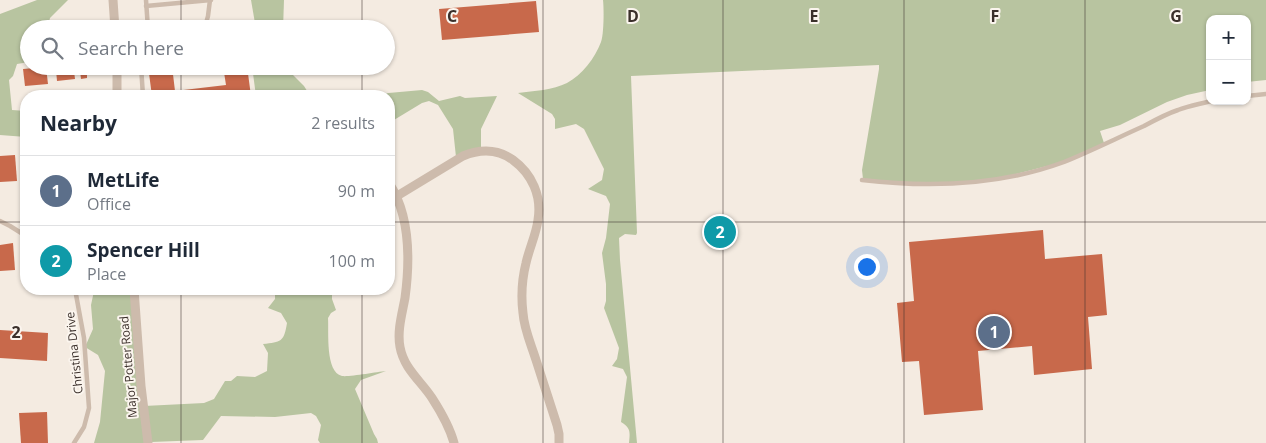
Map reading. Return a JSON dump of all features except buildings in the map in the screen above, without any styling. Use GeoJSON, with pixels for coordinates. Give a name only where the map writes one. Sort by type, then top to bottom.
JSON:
{"type":"FeatureCollection","features":[{"type":"Feature","properties":{"kind":"street"},"geometry":{"type":"LineString","coordinates":[[113,0],[114,20]]}},
{"type":"Feature","properties":{"kind":"street"},"geometry":{"type":"LineString","coordinates":[[117,75],[117,90]]}},
{"type":"Feature","properties":{"kind":"street"},"geometry":{"type":"LineString","coordinates":[[397,196],[472,152],[489,150],[511,158],[531,179],[536,192],[539,212],[524,272],[522,309],[525,327],[557,425],[559,443]]}},
{"type":"Feature","properties":{"kind":"street"},"geometry":{"type":"LineString","coordinates":[[395,193],[403,217],[407,254],[400,346],[406,365],[432,398],[452,434],[454,443]]}},
{"type":"Feature","properties":{"kind":"street","name":"Major Potter Road"},"geometry":{"type":"LineString","coordinates":[[134,295],[141,386],[148,443]]}},
{"type":"Feature","properties":{"kind":"lane"},"geometry":{"type":"LineString","coordinates":[[146,0],[147,20]]}},
{"type":"Feature","properties":{"kind":"lane"},"geometry":{"type":"LineString","coordinates":[[146,6],[210,0],[207,20]]}},
{"type":"Feature","properties":{"kind":"lane"},"geometry":{"type":"LineString","coordinates":[[142,75],[143,90]]}},
{"type":"Feature","properties":{"kind":"lane"},"geometry":{"type":"LineString","coordinates":[[1251,96],[1266,94]]}},
{"type":"Feature","properties":{"kind":"lane"},"geometry":{"type":"LineString","coordinates":[[862,180],[888,183],[953,184],[1017,176],[1063,162],[1177,110],[1206,102]]}},
{"type":"Feature","properties":{"kind":"lane"},"geometry":{"type":"LineString","coordinates":[[0,221],[20,232]]}},
{"type":"Feature","properties":{"kind":"lane","name":"Christina Drive"},"geometry":{"type":"LineString","coordinates":[[74,443],[84,427],[89,408],[84,338],[76,295]]}},
{"type":"Feature","properties":{"kind":"green space"},"geometry":{"type":"Polygon","coordinates":[[[37,0],[68,0],[49,20],[20,20],[20,64],[17,64],[13,76],[9,80],[12,110],[20,111],[20,137],[0,135],[0,14],[37,0]]]}},
{"type":"Feature","properties":{"kind":"green space"},"geometry":{"type":"Polygon","coordinates":[[[251,0],[284,0],[283,20],[254,20],[251,0]]]}},
{"type":"Feature","properties":{"kind":"green space"},"geometry":{"type":"Polygon","coordinates":[[[603,0],[1266,0],[1266,80],[1251,82],[1251,15],[1206,15],[1206,91],[1167,102],[1120,125],[1100,131],[1104,143],[1063,162],[988,181],[929,184],[863,179],[862,170],[879,65],[631,76],[637,233],[636,235],[625,234],[619,238],[637,443],[629,443],[629,431],[627,426],[621,422],[627,377],[623,369],[612,366],[617,359],[619,348],[604,308],[606,284],[602,253],[606,238],[610,204],[606,196],[588,189],[602,180],[604,169],[584,129],[576,124],[555,129],[555,119],[552,114],[518,93],[543,90],[562,85],[573,80],[583,71],[592,60],[601,42],[604,15],[603,0]]]}},
{"type":"Feature","properties":{"kind":"green space"},"geometry":{"type":"Polygon","coordinates":[[[253,75],[293,75],[306,90],[255,90],[253,75]]]}},
{"type":"Feature","properties":{"kind":"green space"},"geometry":{"type":"Polygon","coordinates":[[[422,90],[428,92],[439,101],[460,96],[465,98],[497,96],[481,129],[481,149],[456,157],[453,129],[438,105],[429,101],[422,103],[395,119],[395,92],[422,90]]]}},
{"type":"Feature","properties":{"kind":"green space"},"geometry":{"type":"Polygon","coordinates":[[[93,295],[135,295],[144,406],[204,403],[214,399],[225,381],[231,381],[237,376],[255,377],[267,371],[268,353],[263,344],[281,340],[285,334],[287,323],[281,313],[268,308],[275,299],[275,295],[332,295],[336,310],[328,318],[329,351],[330,360],[337,373],[342,376],[386,371],[361,380],[355,389],[378,443],[320,443],[318,440],[321,425],[316,416],[311,413],[275,417],[221,416],[203,440],[150,443],[94,443],[100,422],[105,371],[98,355],[85,347],[93,329],[91,305],[93,295]]]}},
{"type":"Feature","properties":{"kind":"place","name":"Spencer Hill"},"geometry":{"type":"Point","coordinates":[720,232]}},
{"type":"Feature","properties":{"kind":"place","name":"MetLife"},"geometry":{"type":"Point","coordinates":[994,332]}}]}
